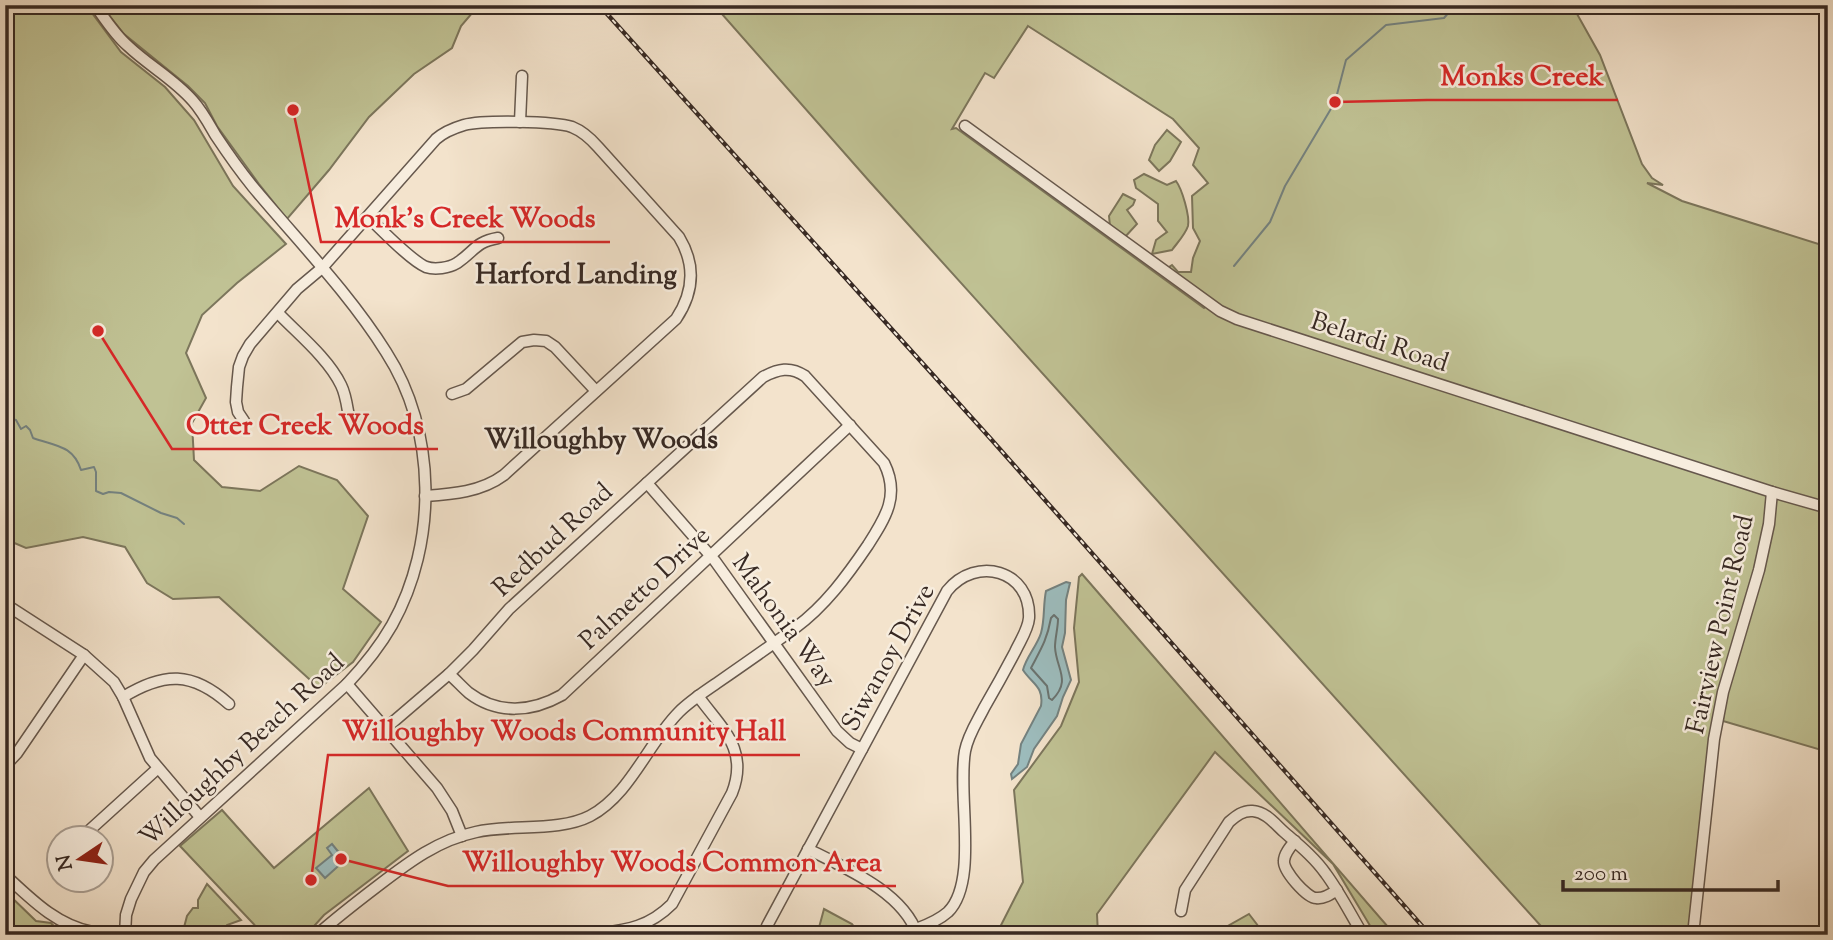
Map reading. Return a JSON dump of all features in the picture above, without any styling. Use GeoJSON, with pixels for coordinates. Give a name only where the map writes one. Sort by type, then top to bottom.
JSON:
{"type":"FeatureCollection","features":[{"type":"Feature","properties":{"kind":"street","name":"Willoughby Beach Road"},"geometry":{"type":"LineString","coordinates":[[95,5],[128,47],[180,87],[195,103],[244,177],[322,268],[387,352],[416,418],[424,465],[425,496],[421,544],[404,600],[391,626],[362,668],[347,684],[200,817],[144,872],[126,915],[125,934]]}},
{"type":"Feature","properties":{"kind":"street"},"geometry":{"type":"LineString","coordinates":[[520,122],[522,76]]}},
{"type":"Feature","properties":{"kind":"street"},"geometry":{"type":"LineString","coordinates":[[244,421],[236,402],[239,367],[250,344],[297,289],[322,268],[436,139],[443,133],[474,123],[520,122],[572,127],[587,136],[683,243],[691,262],[692,276],[686,303],[676,319],[496,481],[476,489],[425,496]]}},
{"type":"Feature","properties":{"kind":"street","name":"Belardi Road"},"geometry":{"type":"LineString","coordinates":[[965,126],[1205,302],[1237,319],[1828,508]]}},
{"type":"Feature","properties":{"kind":"street"},"geometry":{"type":"LineString","coordinates":[[368,217],[415,260],[429,268],[444,268],[454,264],[481,242],[498,237]]}},
{"type":"Feature","properties":{"kind":"street"},"geometry":{"type":"LineString","coordinates":[[278,313],[329,367],[340,383],[349,418]]}},
{"type":"Feature","properties":{"kind":"street"},"geometry":{"type":"LineString","coordinates":[[452,394],[466,390],[522,342],[534,340],[545,341],[555,347],[596,391]]}},
{"type":"Feature","properties":{"kind":"street","name":"Redbud Road"},"geometry":{"type":"LineString","coordinates":[[324,933],[343,912],[427,850],[474,832],[561,825],[589,816],[613,799],[680,711],[796,628],[833,594],[849,574],[887,511],[892,486],[890,474],[884,463],[800,372],[791,369],[776,370],[763,377],[647,482],[509,610],[449,674],[386,728]]}},
{"type":"Feature","properties":{"kind":"street","name":"Palmetto Drive"},"geometry":{"type":"LineString","coordinates":[[449,674],[469,692],[496,706],[518,709],[542,705],[562,695],[849,425]]}},
{"type":"Feature","properties":{"kind":"street","name":"Mahonia Way"},"geometry":{"type":"LineString","coordinates":[[647,482],[711,556],[837,731],[850,743],[862,749]]}},
{"type":"Feature","properties":{"kind":"street","name":"Fairview Point Road"},"geometry":{"type":"LineString","coordinates":[[1693,935],[1714,738],[1723,692],[1759,570],[1769,524],[1772,492]]}},
{"type":"Feature","properties":{"kind":"street","name":"Siwanoy Drive"},"geometry":{"type":"LineString","coordinates":[[764,935],[943,599],[955,581],[964,575],[985,570],[998,572],[1009,577],[1024,595],[1029,621],[1010,662],[970,733],[966,748],[963,764],[964,875],[961,889],[956,902],[947,913],[916,932]]}},
{"type":"Feature","properties":{"kind":"street"},"geometry":{"type":"LineString","coordinates":[[5,604],[84,655],[114,682],[157,769],[200,817]]}},
{"type":"Feature","properties":{"kind":"street"},"geometry":{"type":"LineString","coordinates":[[5,766],[84,655]]}},
{"type":"Feature","properties":{"kind":"street"},"geometry":{"type":"LineString","coordinates":[[123,697],[151,682],[176,678],[213,690],[229,705]]}},
{"type":"Feature","properties":{"kind":"street"},"geometry":{"type":"LineString","coordinates":[[347,684],[446,800],[462,836]]}},
{"type":"Feature","properties":{"kind":"street"},"geometry":{"type":"LineString","coordinates":[[588,935],[638,927],[664,912],[672,904],[732,793],[738,769],[734,746],[698,696]]}},
{"type":"Feature","properties":{"kind":"street"},"geometry":{"type":"LineString","coordinates":[[96,824],[157,769]]}},
{"type":"Feature","properties":{"kind":"street"},"geometry":{"type":"LineString","coordinates":[[1181,911],[1185,890],[1229,822],[1245,811],[1258,812],[1294,841],[1325,872],[1363,935]]}},
{"type":"Feature","properties":{"kind":"street"},"geometry":{"type":"LineString","coordinates":[[1294,841],[1284,860],[1287,872],[1313,898],[1325,897],[1337,890]]}},
{"type":"Feature","properties":{"kind":"street"},"geometry":{"type":"LineString","coordinates":[[808,849],[883,891],[905,914],[916,932]]}},
{"type":"Feature","properties":{"kind":"street"},"geometry":{"type":"LineString","coordinates":[[5,875],[34,902],[60,921],[89,932],[125,934]]}},
{"type":"Feature","properties":{"kind":"green space"},"geometry":{"type":"Polygon","coordinates":[[[5,5],[86,5],[121,52],[165,87],[194,120],[233,186],[286,244],[202,315],[186,353],[206,398],[192,423],[194,460],[222,487],[260,491],[299,466],[337,480],[368,516],[343,589],[381,622],[353,662],[319,688],[219,597],[173,599],[147,583],[125,547],[83,537],[26,548],[5,539],[5,5]]]}},
{"type":"Feature","properties":{"kind":"green space"},"geometry":{"type":"Polygon","coordinates":[[[101,5],[479,5],[461,26],[452,48],[414,74],[369,117],[287,219],[217,126],[205,103],[124,34],[101,5]]]}},
{"type":"Feature","properties":{"kind":"green space"},"geometry":{"type":"Polygon","coordinates":[[[714,5],[1572,5],[1600,55],[1642,164],[1652,178],[1663,185],[1647,183],[1682,201],[1828,247],[1828,752],[1723,721],[1726,683],[1694,935],[1549,935],[870,182],[714,5]],[[1028,26],[994,78],[985,73],[952,129],[956,128],[1204,308],[1210,303],[1166,269],[1172,265],[1178,272],[1191,272],[1200,241],[1193,228],[1192,196],[1208,183],[1193,165],[1199,148],[1173,119],[1028,26]]]}},
{"type":"Feature","properties":{"kind":"green space"},"geometry":{"type":"Polygon","coordinates":[[[1167,130],[1181,142],[1170,161],[1159,171],[1149,160],[1155,145],[1167,130]]]}},
{"type":"Feature","properties":{"kind":"green space"},"geometry":{"type":"Polygon","coordinates":[[[1144,174],[1167,185],[1176,181],[1183,196],[1188,226],[1172,250],[1152,254],[1156,240],[1167,232],[1158,221],[1158,204],[1136,188],[1134,180],[1144,174]]]}},
{"type":"Feature","properties":{"kind":"green space"},"geometry":{"type":"Polygon","coordinates":[[[1123,194],[1135,200],[1127,210],[1137,224],[1124,238],[1110,226],[1109,216],[1123,194]]]}},
{"type":"Feature","properties":{"kind":"green space"},"geometry":{"type":"Polygon","coordinates":[[[1082,574],[1395,935],[1378,935],[1372,929],[1333,864],[1215,752],[1097,914],[1098,935],[996,935],[1023,882],[1014,790],[1061,726],[1079,682],[1074,628],[1079,577],[1082,574]]]}},
{"type":"Feature","properties":{"kind":"green space"},"geometry":{"type":"Polygon","coordinates":[[[369,788],[408,851],[324,915],[306,935],[264,935],[180,846],[222,810],[274,868],[369,788]]]}},
{"type":"Feature","properties":{"kind":"green space"},"geometry":{"type":"Polygon","coordinates":[[[207,884],[241,920],[227,925],[221,935],[182,935],[187,916],[193,908],[198,908],[198,900],[207,884]]]}},
{"type":"Feature","properties":{"kind":"green space"},"geometry":{"type":"Polygon","coordinates":[[[5,891],[36,921],[51,923],[62,935],[5,935],[5,891]]]}},
{"type":"Feature","properties":{"kind":"green space"},"geometry":{"type":"Polygon","coordinates":[[[824,909],[852,924],[860,935],[817,935],[824,909]]]}},
{"type":"Feature","properties":{"kind":"green space"},"geometry":{"type":"Polygon","coordinates":[[[1249,914],[1265,935],[1201,935],[1224,928],[1249,914]]]}},
{"type":"Feature","properties":{"kind":"water"},"geometry":{"type":"Polygon","coordinates":[[[1066,582],[1070,583],[1062,647],[1071,680],[1057,716],[1034,749],[1027,767],[1012,779],[1011,774],[1018,764],[1021,744],[1041,706],[1039,690],[1023,670],[1041,633],[1046,591],[1066,582]]]}},
{"type":"Feature","properties":{"kind":"water"},"geometry":{"type":"Polygon","coordinates":[[[332,844],[345,860],[325,878],[316,868],[332,855],[327,848],[332,844]]]}},
{"type":"Feature","properties":{"kind":"waterway"},"geometry":{"type":"LineString","coordinates":[[1234,266],[1270,222],[1285,186],[1335,102],[1346,60],[1386,25],[1444,18],[1455,5]]}},
{"type":"Feature","properties":{"kind":"waterway"},"geometry":{"type":"LineString","coordinates":[[5,423],[16,420],[21,429],[26,426],[30,430],[33,438],[68,451],[81,470],[94,467],[96,491],[103,494],[121,493],[177,518],[184,524]]}},
{"type":"Feature","properties":{"kind":"railway"},"geometry":{"type":"LineString","coordinates":[[599,5],[990,438],[1430,935]]}},
{"type":"Feature","properties":{"kind":"place","name":"Monks Creek"},"geometry":{"type":"Point","coordinates":[1335,102]}},
{"type":"Feature","properties":{"kind":"place","name":"Monk's Creek Woods"},"geometry":{"type":"Point","coordinates":[293,110]}},
{"type":"Feature","properties":{"kind":"place","name":"Otter Creek Woods"},"geometry":{"type":"Point","coordinates":[98,331]}},
{"type":"Feature","properties":{"kind":"place","name":"Willoughby Woods Common Area"},"geometry":{"type":"Point","coordinates":[341,859]}},
{"type":"Feature","properties":{"kind":"place","name":"Willoughby Woods Community Hall"},"geometry":{"type":"Point","coordinates":[311,880]}},
{"type":"Feature","properties":{"kind":"district","name":"Harford Landing"},"geometry":{"type":"Point","coordinates":[576,273]}},
{"type":"Feature","properties":{"kind":"district","name":"Willoughby Woods"},"geometry":{"type":"Point","coordinates":[601,438]}}]}
